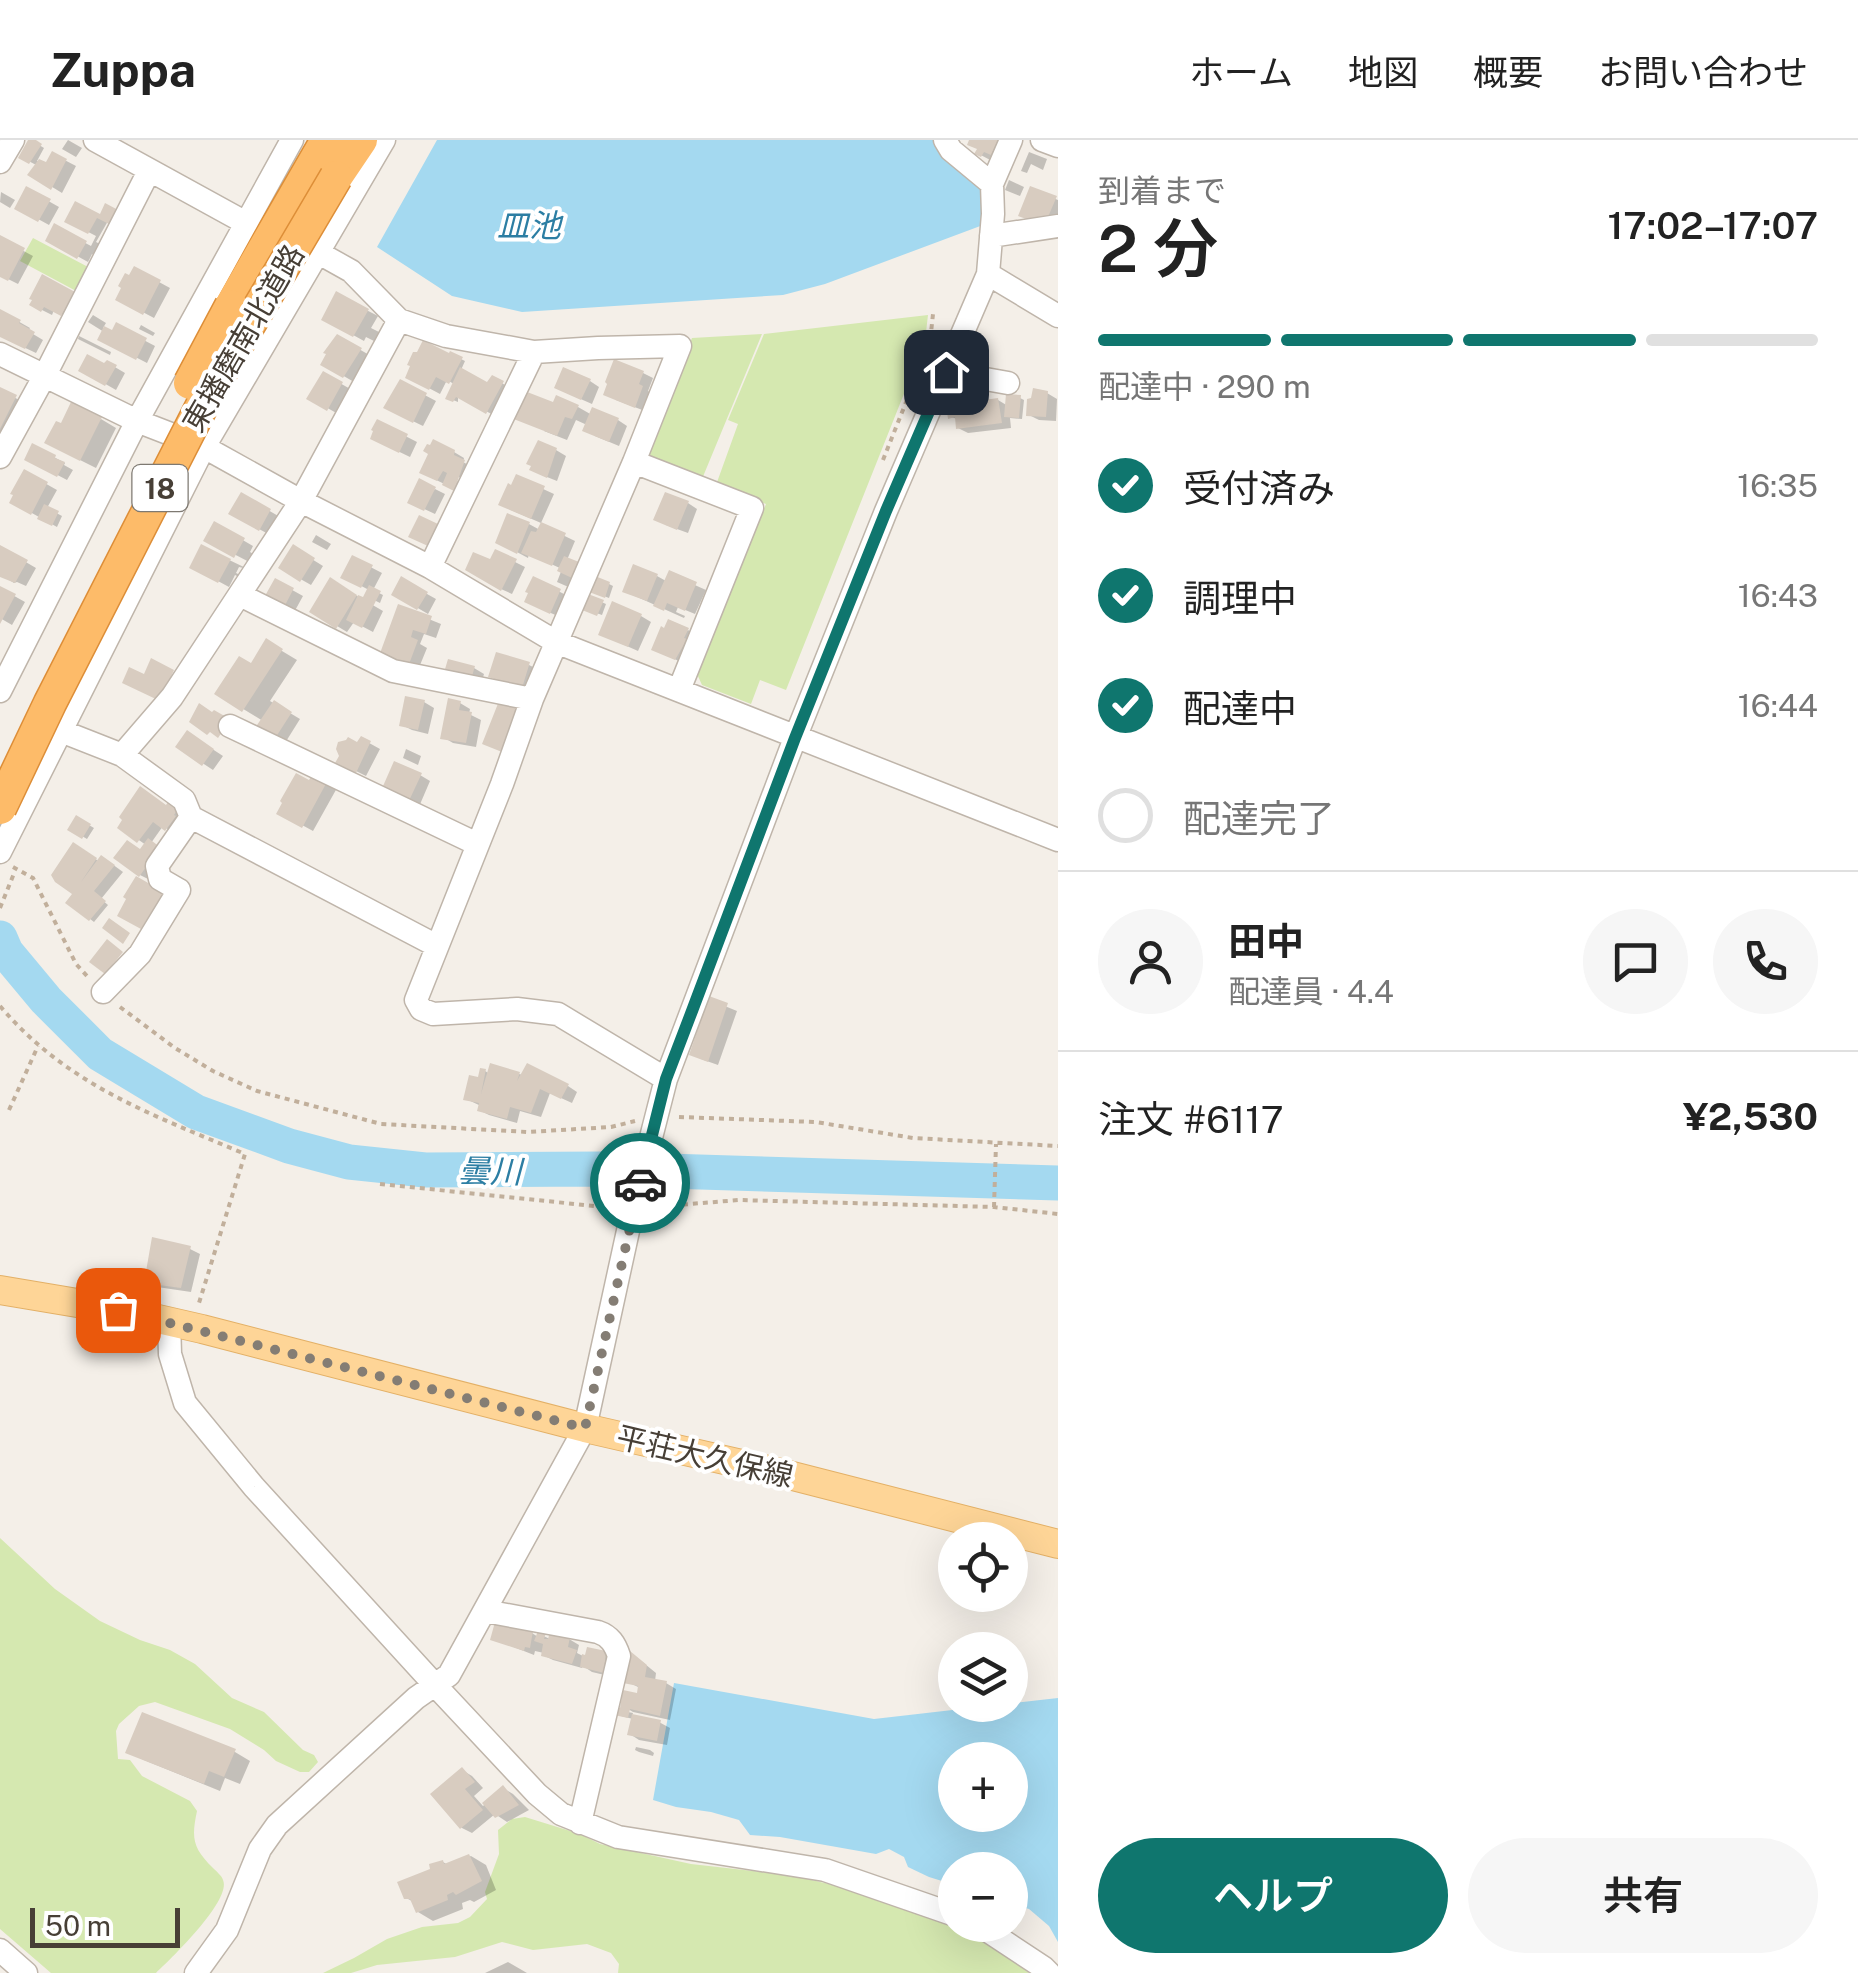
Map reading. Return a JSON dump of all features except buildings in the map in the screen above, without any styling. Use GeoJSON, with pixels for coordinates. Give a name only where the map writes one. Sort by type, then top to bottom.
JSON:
{"type":"FeatureCollection","features":[{"type":"Feature","properties":{"kind":"highway","name":"18"},"geometry":{"type":"LineString","coordinates":[[231,306],[313,140]]}},
{"type":"Feature","properties":{"kind":"highway","name":"東播磨南北道路"},"geometry":{"type":"LineString","coordinates":[[0,762],[231,306],[327,140]]}},
{"type":"Feature","properties":{"kind":"highway","name":"東播磨南北道路"},"geometry":{"type":"LineString","coordinates":[[0,808],[208,394],[359,140]]}},
{"type":"Feature","properties":{"kind":"main road","name":"平荘大久保線"},"geometry":{"type":"LineString","coordinates":[[0,1290],[169,1322],[1058,1544]]}},
{"type":"Feature","properties":{"kind":"street"},"geometry":{"type":"LineString","coordinates":[[0,162],[12,140]]}},
{"type":"Feature","properties":{"kind":"street"},"geometry":{"type":"LineString","coordinates":[[95,140],[246,224]]}},
{"type":"Feature","properties":{"kind":"street"},"geometry":{"type":"LineString","coordinates":[[2,681],[292,140]]}},
{"type":"Feature","properties":{"kind":"street"},"geometry":{"type":"LineString","coordinates":[[13,860],[62,731],[153,544],[204,447],[384,140]]}},
{"type":"Feature","properties":{"kind":"street"},"geometry":{"type":"LineString","coordinates":[[945,140],[951,150],[992,184]]}},
{"type":"Feature","properties":{"kind":"street"},"geometry":{"type":"LineString","coordinates":[[196,1973],[227,1930],[260,1849],[277,1825],[434,1684],[449,1675],[585,1428],[666,1079],[795,738],[886,511],[988,274],[992,184],[1011,140]]}},
{"type":"Feature","properties":{"kind":"street"},"geometry":{"type":"LineString","coordinates":[[1042,140],[1058,146]]}},
{"type":"Feature","properties":{"kind":"street"},"geometry":{"type":"LineString","coordinates":[[0,457],[149,171]]}},
{"type":"Feature","properties":{"kind":"street"},"geometry":{"type":"LineString","coordinates":[[991,236],[1058,226]]}},
{"type":"Feature","properties":{"kind":"street"},"geometry":{"type":"LineString","coordinates":[[317,252],[351,271],[400,320],[446,336],[534,352],[680,346],[532,699],[416,1000],[422,1009],[433,1014],[517,1009],[558,1014],[666,1079]]}},
{"type":"Feature","properties":{"kind":"street"},"geometry":{"type":"LineString","coordinates":[[988,274],[1058,316]]}},
{"type":"Feature","properties":{"kind":"street"},"geometry":{"type":"LineString","coordinates":[[122,755],[172,697],[301,501],[400,320]]}},
{"type":"Feature","properties":{"kind":"street"},"geometry":{"type":"LineString","coordinates":[[430,567],[534,352]]}},
{"type":"Feature","properties":{"kind":"street"},"geometry":{"type":"LineString","coordinates":[[0,354],[138,421],[204,447],[430,567],[556,642],[1058,840]]}},
{"type":"Feature","properties":{"kind":"street"},"geometry":{"type":"LineString","coordinates":[[946,372],[1008,383]]}},
{"type":"Feature","properties":{"kind":"street"},"geometry":{"type":"LineString","coordinates":[[634,462],[752,508],[679,690]]}},
{"type":"Feature","properties":{"kind":"street"},"geometry":{"type":"LineString","coordinates":[[240,595],[393,672],[532,699]]}},
{"type":"Feature","properties":{"kind":"street"},"geometry":{"type":"LineString","coordinates":[[230,726],[477,844]]}},
{"type":"Feature","properties":{"kind":"street"},"geometry":{"type":"LineString","coordinates":[[62,731],[122,755],[184,800],[191,817],[437,946]]}},
{"type":"Feature","properties":{"kind":"street"},"geometry":{"type":"LineString","coordinates":[[103,992],[140,954],[179,890],[160,879],[157,866],[191,817]]}},
{"type":"Feature","properties":{"kind":"street"},"geometry":{"type":"LineString","coordinates":[[169,1322],[170,1354],[185,1403],[254,1487],[434,1684],[561,1814],[618,1837],[824,1870],[938,1910]]}},
{"type":"Feature","properties":{"kind":"street"},"geometry":{"type":"LineString","coordinates":[[485,1612],[606,1634],[620,1656],[580,1823]]}},
{"type":"Feature","properties":{"kind":"street"},"geometry":{"type":"LineString","coordinates":[[1005,1942],[1048,1973]]}},
{"type":"Feature","properties":{"kind":"street"},"geometry":{"type":"LineString","coordinates":[[0,1950],[26,1973]]}},
{"type":"Feature","properties":{"kind":"path"},"geometry":{"type":"LineString","coordinates":[[0,860],[13,860],[33,878],[76,964],[103,992],[137,1022],[213,1071],[257,1091],[381,1124],[528,1132],[611,1127],[656,1117],[816,1122],[913,1138],[1058,1146]]}},
{"type":"Feature","properties":{"kind":"path"},"geometry":{"type":"LineString","coordinates":[[0,908],[11,880],[13,860]]}},
{"type":"Feature","properties":{"kind":"path"},"geometry":{"type":"LineString","coordinates":[[0,1006],[28,1038],[110,1096],[244,1154],[196,1310]]}},
{"type":"Feature","properties":{"kind":"path"},"geometry":{"type":"LineString","coordinates":[[9,1110],[38,1046]]}},
{"type":"Feature","properties":{"kind":"path"},"geometry":{"type":"LineString","coordinates":[[994,1207],[996,1144]]}},
{"type":"Feature","properties":{"kind":"path"},"geometry":{"type":"LineString","coordinates":[[380,1184],[580,1206],[633,1208],[739,1200],[994,1207],[1058,1214]]}},
{"type":"Feature","properties":{"kind":"green space"},"geometry":{"type":"Polygon","coordinates":[[[33,238],[90,268],[78,292],[20,261],[33,238]]]}},
{"type":"Feature","properties":{"kind":"green space"},"geometry":{"type":"Polygon","coordinates":[[[928,315],[925,341],[786,690],[760,680],[751,704],[702,685],[697,674],[766,504],[716,485],[738,424],[728,420],[764,334],[928,315]]]}},
{"type":"Feature","properties":{"kind":"green space"},"geometry":{"type":"Polygon","coordinates":[[[762,334],[702,479],[652,461],[645,450],[692,338],[762,334]]]}},
{"type":"Feature","properties":{"kind":"green space"},"geometry":{"type":"Polygon","coordinates":[[[0,1538],[55,1589],[100,1621],[195,1664],[232,1698],[264,1712],[318,1762],[309,1772],[300,1772],[276,1761],[230,1729],[155,1702],[139,1706],[119,1724],[118,1759],[130,1760],[142,1776],[190,1801],[197,1811],[194,1836],[198,1849],[223,1880],[223,1889],[210,1915],[156,1973],[51,1973],[0,1929],[0,1538]]]}},
{"type":"Feature","properties":{"kind":"green space"},"geometry":{"type":"Polygon","coordinates":[[[525,1817],[600,1844],[691,1864],[789,1875],[847,1888],[938,1919],[938,1942],[984,1942],[1029,1973],[618,1973],[619,1964],[611,1953],[587,1944],[533,1950],[502,1942],[455,1957],[377,1965],[351,1973],[323,1973],[387,1939],[470,1917],[487,1899],[485,1892],[499,1854],[498,1830],[512,1819],[525,1817]]]}},
{"type":"Feature","properties":{"kind":"water","name":"皿池"},"geometry":{"type":"Polygon","coordinates":[[[437,140],[938,140],[982,185],[983,225],[825,284],[783,295],[522,312],[452,296],[377,247],[437,140]]]}},
{"type":"Feature","properties":{"kind":"water"},"geometry":{"type":"Polygon","coordinates":[[[674,1683],[874,1719],[938,1712],[938,1722],[1028,1722],[1028,1701],[1058,1698],[1058,1942],[1049,1926],[1028,1909],[1028,1852],[938,1852],[938,1880],[908,1867],[904,1857],[889,1849],[876,1854],[750,1835],[739,1820],[653,1800],[674,1683]]]}},
{"type":"Feature","properties":{"kind":"waterway","name":"曇川"},"geometry":{"type":"LineString","coordinates":[[0,938],[6,952],[46,1000],[100,1054],[196,1112],[289,1146],[349,1162],[425,1170],[603,1169],[1058,1183]]}},
{"type":"Feature","properties":{"kind":"way so far"},"geometry":{"type":"LineString","coordinates":[[118,1310],[585,1428],[640,1183]]}},
{"type":"Feature","properties":{"kind":"route"},"geometry":{"type":"LineString","coordinates":[[640,1183],[666,1079],[795,738],[946,372]]}}]}
